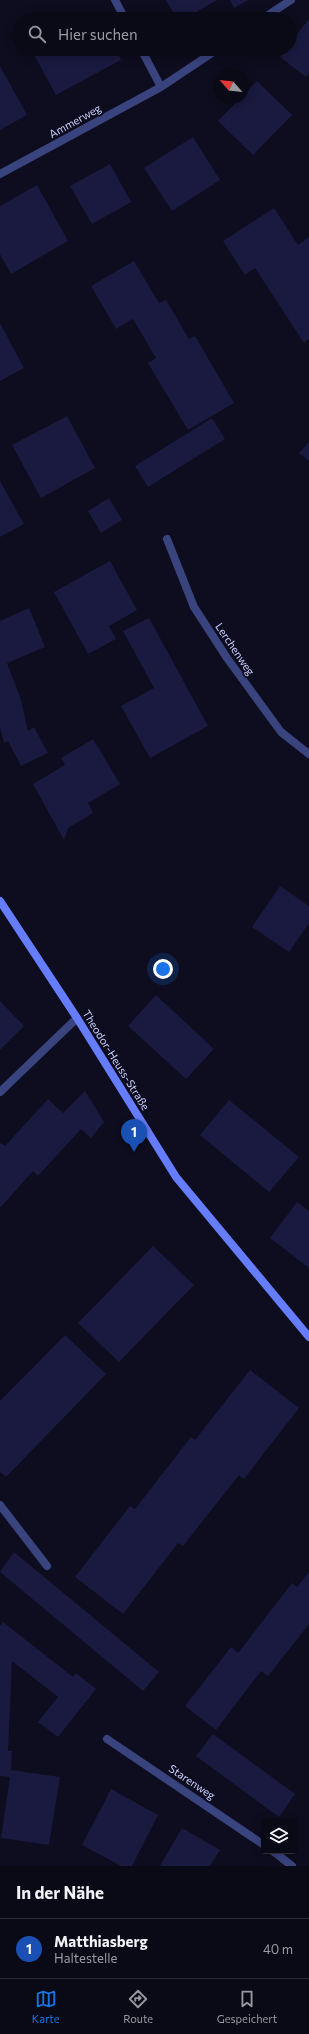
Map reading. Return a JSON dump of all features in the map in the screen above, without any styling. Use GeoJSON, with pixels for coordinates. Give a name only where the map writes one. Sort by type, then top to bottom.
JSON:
{"type":"FeatureCollection","features":[{"type":"Feature","properties":{"kind":"street"},"geometry":{"type":"LineString","coordinates":[[116,0],[122,12]]}},
{"type":"Feature","properties":{"kind":"street"},"geometry":{"type":"LineString","coordinates":[[273,12],[291,0]]}},
{"type":"Feature","properties":{"kind":"street"},"geometry":{"type":"LineString","coordinates":[[145,56],[161,87]]}},
{"type":"Feature","properties":{"kind":"street","name":"Ammerweg"},"geometry":{"type":"LineString","coordinates":[[0,174],[161,87],[208,56]]}},
{"type":"Feature","properties":{"kind":"street","name":"Lerchenweg"},"geometry":{"type":"LineString","coordinates":[[167,539],[194,607],[227,658],[281,732],[309,754]]}},
{"type":"Feature","properties":{"kind":"street","name":"Theodor-Heuss-Straße"},"geometry":{"type":"LineString","coordinates":[[1,906],[78,1018],[176,1177],[309,1337]]}},
{"type":"Feature","properties":{"kind":"street"},"geometry":{"type":"LineString","coordinates":[[0,1092],[78,1018]]}},
{"type":"Feature","properties":{"kind":"street"},"geometry":{"type":"LineString","coordinates":[[0,1504],[47,1566]]}},
{"type":"Feature","properties":{"kind":"street","name":"Starenweg"},"geometry":{"type":"LineString","coordinates":[[107,1739],[261,1842]]}},
{"type":"Feature","properties":{"kind":"street"},"geometry":{"type":"LineString","coordinates":[[277,1854],[292,1866]]}},
{"type":"Feature","properties":{"kind":"building"},"geometry":{"type":"Polygon","coordinates":[[[166,0],[217,0],[196,12],[173,12],[166,0]]]}},
{"type":"Feature","properties":{"kind":"building"},"geometry":{"type":"Polygon","coordinates":[[[230,0],[248,0],[234,8],[230,0]]]}},
{"type":"Feature","properties":{"kind":"building"},"geometry":{"type":"Polygon","coordinates":[[[309,19],[309,73],[306,77],[280,57],[297,56],[297,34],[309,19]]]}},
{"type":"Feature","properties":{"kind":"building"},"geometry":{"type":"Polygon","coordinates":[[[35,56],[119,56],[121,60],[56,95],[35,56]]]}},
{"type":"Feature","properties":{"kind":"building"},"geometry":{"type":"Polygon","coordinates":[[[0,66],[27,115],[0,130],[0,66]]]}},
{"type":"Feature","properties":{"kind":"building"},"geometry":{"type":"Polygon","coordinates":[[[257,81],[292,115],[253,155],[218,121],[234,104],[249,104],[249,89],[257,81]]]}},
{"type":"Feature","properties":{"kind":"building"},"geometry":{"type":"Polygon","coordinates":[[[193,137],[220,180],[172,211],[144,168],[193,137]]]}},
{"type":"Feature","properties":{"kind":"building"},"geometry":{"type":"Polygon","coordinates":[[[110,164],[131,202],[92,224],[70,186],[110,164]]]}},
{"type":"Feature","properties":{"kind":"building"},"geometry":{"type":"Polygon","coordinates":[[[37,185],[68,241],[11,274],[0,254],[0,206],[37,185]]]}},
{"type":"Feature","properties":{"kind":"building"},"geometry":{"type":"Polygon","coordinates":[[[274,208],[298,245],[309,237],[309,339],[304,343],[255,268],[245,275],[223,241],[274,208]]]}},
{"type":"Feature","properties":{"kind":"building"},"geometry":{"type":"Polygon","coordinates":[[[134,261],[159,303],[166,300],[189,339],[195,336],[234,403],[188,430],[148,363],[156,358],[133,319],[116,329],[91,286],[134,261]]]}},
{"type":"Feature","properties":{"kind":"building"},"geometry":{"type":"Polygon","coordinates":[[[0,323],[24,368],[0,381],[0,323]]]}},
{"type":"Feature","properties":{"kind":"building"},"geometry":{"type":"Polygon","coordinates":[[[67,416],[95,468],[41,498],[12,445],[67,416]]]}},
{"type":"Feature","properties":{"kind":"building"},"geometry":{"type":"Polygon","coordinates":[[[212,418],[225,439],[148,487],[135,466],[212,418]]]}},
{"type":"Feature","properties":{"kind":"building"},"geometry":{"type":"Polygon","coordinates":[[[309,442],[309,461],[299,453],[309,442]]]}},
{"type":"Feature","properties":{"kind":"building"},"geometry":{"type":"Polygon","coordinates":[[[0,481],[24,524],[0,537],[0,481]]]}},
{"type":"Feature","properties":{"kind":"building"},"geometry":{"type":"Polygon","coordinates":[[[109,498],[122,520],[101,533],[88,511],[109,498]]]}},
{"type":"Feature","properties":{"kind":"building"},"geometry":{"type":"Polygon","coordinates":[[[110,561],[137,610],[109,626],[116,639],[88,654],[54,592],[110,561]]]}},
{"type":"Feature","properties":{"kind":"building"},"geometry":{"type":"Polygon","coordinates":[[[29,608],[45,647],[7,663],[21,700],[28,731],[34,727],[48,753],[21,766],[8,741],[4,743],[0,727],[0,621],[29,608]]]}},
{"type":"Feature","properties":{"kind":"building"},"geometry":{"type":"Polygon","coordinates":[[[149,618],[208,726],[150,758],[121,706],[154,688],[123,631],[149,618]]]}},
{"type":"Feature","properties":{"kind":"building"},"geometry":{"type":"Polygon","coordinates":[[[93,739],[120,784],[88,803],[93,813],[68,828],[64,840],[33,784],[65,765],[61,758],[93,739]]]}},
{"type":"Feature","properties":{"kind":"building"},"geometry":{"type":"Polygon","coordinates":[[[280,886],[309,906],[309,923],[289,952],[252,927],[280,886]]]}},
{"type":"Feature","properties":{"kind":"building"},"geometry":{"type":"Polygon","coordinates":[[[156,995],[214,1049],[186,1079],[128,1026],[156,995]]]}},
{"type":"Feature","properties":{"kind":"building"},"geometry":{"type":"Polygon","coordinates":[[[0,1001],[24,1026],[0,1050],[0,1001]]]}},
{"type":"Feature","properties":{"kind":"building"},"geometry":{"type":"Polygon","coordinates":[[[85,1091],[104,1122],[91,1138],[81,1129],[38,1176],[33,1171],[0,1208],[0,1144],[1,1143],[5,1146],[48,1099],[63,1113],[85,1091]]]}},
{"type":"Feature","properties":{"kind":"building"},"geometry":{"type":"Polygon","coordinates":[[[229,1100],[299,1157],[269,1192],[200,1135],[229,1100]]]}},
{"type":"Feature","properties":{"kind":"building"},"geometry":{"type":"Polygon","coordinates":[[[297,1202],[309,1211],[309,1268],[270,1238],[297,1202]]]}},
{"type":"Feature","properties":{"kind":"building"},"geometry":{"type":"Polygon","coordinates":[[[153,1246],[194,1285],[119,1362],[78,1323],[153,1246]]]}},
{"type":"Feature","properties":{"kind":"building"},"geometry":{"type":"Polygon","coordinates":[[[65,1335],[106,1374],[6,1477],[0,1472],[0,1401],[65,1335]]]}},
{"type":"Feature","properties":{"kind":"building"},"geometry":{"type":"Polygon","coordinates":[[[250,1370],[299,1408],[244,1479],[239,1475],[183,1546],[178,1543],[123,1614],[75,1577],[130,1506],[135,1509],[191,1437],[195,1440],[250,1370]]]}},
{"type":"Feature","properties":{"kind":"building"},"geometry":{"type":"Polygon","coordinates":[[[14,1552],[159,1672],[143,1691],[0,1572],[14,1552]]]}},
{"type":"Feature","properties":{"kind":"building"},"geometry":{"type":"Polygon","coordinates":[[[309,1572],[309,1624],[268,1676],[261,1671],[216,1730],[185,1706],[231,1647],[238,1653],[292,1583],[297,1587],[309,1572]]]}},
{"type":"Feature","properties":{"kind":"building"},"geometry":{"type":"Polygon","coordinates":[[[3,1622],[73,1677],[76,1673],[96,1689],[58,1737],[38,1722],[58,1697],[12,1661],[8,1751],[12,1751],[11,1770],[60,1777],[49,1845],[1,1838],[10,1777],[0,1776],[0,1626],[3,1622]]]}},
{"type":"Feature","properties":{"kind":"building"},"geometry":{"type":"Polygon","coordinates":[[[213,1734],[295,1794],[279,1817],[196,1756],[213,1734]]]}},
{"type":"Feature","properties":{"kind":"building"},"geometry":{"type":"Polygon","coordinates":[[[111,1789],[158,1815],[132,1866],[121,1866],[82,1845],[111,1789]]]}},
{"type":"Feature","properties":{"kind":"building"},"geometry":{"type":"Polygon","coordinates":[[[182,1828],[220,1850],[210,1866],[160,1866],[182,1828]]]}},
{"type":"Feature","properties":{"kind":"place","name":"Matthiasberg"},"geometry":{"type":"Point","coordinates":[134,1152]}}]}
